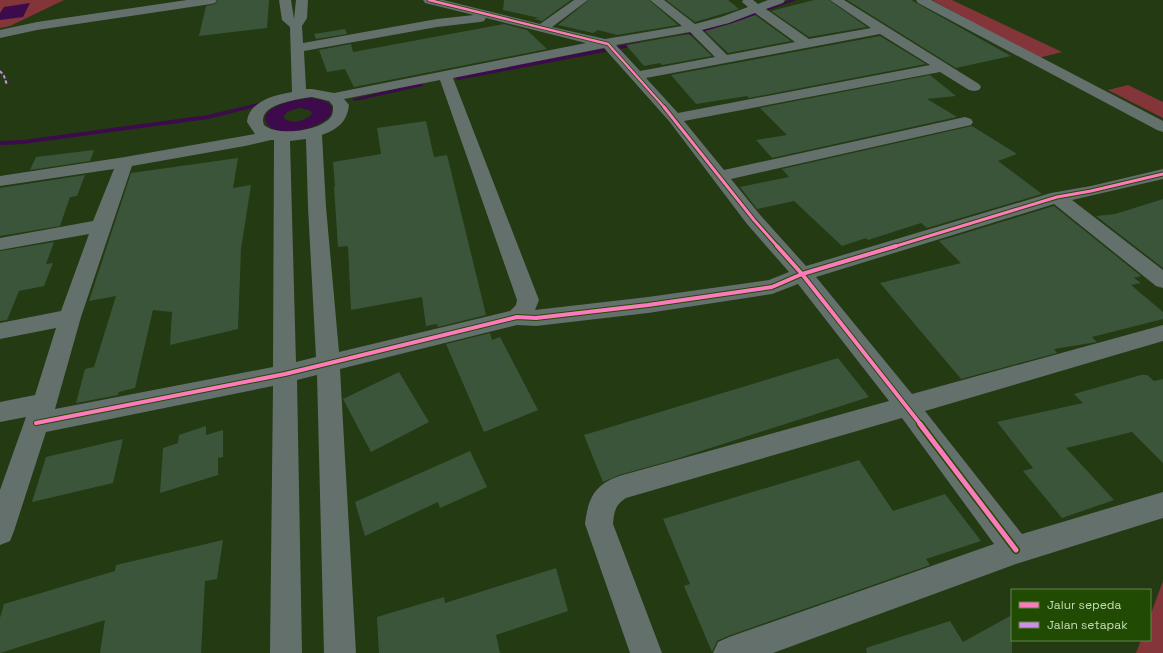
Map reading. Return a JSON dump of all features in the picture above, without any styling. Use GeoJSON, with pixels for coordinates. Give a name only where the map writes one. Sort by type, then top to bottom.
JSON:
{"type":"FeatureCollection","features":[{"type":"Feature","properties":{"kind":"street"},"geometry":{"type":"LineString","coordinates":[[0,34],[37,26],[211,0]]}},
{"type":"Feature","properties":{"kind":"street"},"geometry":{"type":"LineString","coordinates":[[285,0],[288,20],[296,26]]}},
{"type":"Feature","properties":{"kind":"street"},"geometry":{"type":"LineString","coordinates":[[299,94],[296,26],[301,18],[302,0]]}},
{"type":"Feature","properties":{"kind":"street"},"geometry":{"type":"LineString","coordinates":[[429,0],[460,2],[613,45],[637,76],[674,118],[754,220],[802,274],[907,406],[1016,550]]}},
{"type":"Feature","properties":{"kind":"street"},"geometry":{"type":"LineString","coordinates":[[460,2],[493,16],[545,26],[582,0]]}},
{"type":"Feature","properties":{"kind":"street"},"geometry":{"type":"LineString","coordinates":[[656,0],[696,31],[724,59]]}},
{"type":"Feature","properties":{"kind":"street"},"geometry":{"type":"LineString","coordinates":[[744,0],[805,43]]}},
{"type":"Feature","properties":{"kind":"street"},"geometry":{"type":"LineString","coordinates":[[276,136],[262,132],[257,127],[255,122],[256,116],[268,104],[288,96],[312,93],[334,97],[445,75],[696,31],[725,20],[761,12],[778,0]]}},
{"type":"Feature","properties":{"kind":"street"},"geometry":{"type":"LineString","coordinates":[[836,0],[974,87]]}},
{"type":"Feature","properties":{"kind":"street"},"geometry":{"type":"LineString","coordinates":[[922,0],[1163,127]]}},
{"type":"Feature","properties":{"kind":"street"},"geometry":{"type":"LineString","coordinates":[[437,23],[460,2]]}},
{"type":"Feature","properties":{"kind":"street"},"geometry":{"type":"LineString","coordinates":[[297,48],[437,23],[493,16]]}},
{"type":"Feature","properties":{"kind":"street"},"geometry":{"type":"LineString","coordinates":[[637,76],[884,29]]}},
{"type":"Feature","properties":{"kind":"street"},"geometry":{"type":"LineString","coordinates":[[674,118],[943,67]]}},
{"type":"Feature","properties":{"kind":"street"},"geometry":{"type":"LineString","coordinates":[[445,75],[528,300],[525,309],[517,317]]}},
{"type":"Feature","properties":{"kind":"street"},"geometry":{"type":"LineString","coordinates":[[0,181],[125,162],[276,136],[298,136],[314,132],[331,124],[341,114],[342,105],[334,97]]}},
{"type":"Feature","properties":{"kind":"street"},"geometry":{"type":"LineString","coordinates":[[720,176],[965,122]]}},
{"type":"Feature","properties":{"kind":"street"},"geometry":{"type":"LineString","coordinates":[[314,132],[317,207],[328,362],[340,653]]}},
{"type":"Feature","properties":{"kind":"street"},"geometry":{"type":"LineString","coordinates":[[276,136],[282,212],[286,374],[286,653]]}},
{"type":"Feature","properties":{"kind":"street"},"geometry":{"type":"LineString","coordinates":[[0,531],[41,413],[70,317],[101,226],[125,162]]}},
{"type":"Feature","properties":{"kind":"street"},"geometry":{"type":"LineString","coordinates":[[0,412],[41,413],[286,374],[328,362],[517,317],[536,318],[764,288],[802,274],[1057,197],[1091,191],[1163,174]]}},
{"type":"Feature","properties":{"kind":"street"},"geometry":{"type":"LineString","coordinates":[[1057,197],[1163,281]]}},
{"type":"Feature","properties":{"kind":"street"},"geometry":{"type":"LineString","coordinates":[[282,212],[317,207]]}},
{"type":"Feature","properties":{"kind":"street"},"geometry":{"type":"LineString","coordinates":[[0,244],[101,226]]}},
{"type":"Feature","properties":{"kind":"street"},"geometry":{"type":"LineString","coordinates":[[0,331],[70,317]]}},
{"type":"Feature","properties":{"kind":"street"},"geometry":{"type":"LineString","coordinates":[[646,653],[599,524],[601,506],[609,493],[619,488],[1163,333]]}},
{"type":"Feature","properties":{"kind":"street"},"geometry":{"type":"LineString","coordinates":[[729,653],[1016,550],[1163,505]]}},
{"type":"Feature","properties":{"kind":"shaded area"},"geometry":{"type":"Polygon","coordinates":[[[0,0],[64,0],[10,26],[0,28],[0,0]]]}},
{"type":"Feature","properties":{"kind":"shaded area"},"geometry":{"type":"Polygon","coordinates":[[[932,0],[952,0],[1062,52],[1038,58],[932,0]]]}},
{"type":"Feature","properties":{"kind":"shaded area"},"geometry":{"type":"Polygon","coordinates":[[[30,3],[23,17],[0,20],[0,13],[4,7],[30,3]]]}},
{"type":"Feature","properties":{"kind":"shaded area"},"geometry":{"type":"Polygon","coordinates":[[[1128,85],[1163,102],[1163,118],[1108,90],[1128,85]]]}},
{"type":"Feature","properties":{"kind":"shaded area"},"geometry":{"type":"Polygon","coordinates":[[[314,98],[326,102],[332,107],[331,114],[319,124],[300,130],[280,131],[267,124],[265,118],[268,112],[273,108],[290,101],[314,98]],[[299,108],[287,112],[284,118],[295,122],[306,119],[312,114],[310,110],[299,108]]]}},
{"type":"Feature","properties":{"kind":"shaded area"},"geometry":{"type":"Polygon","coordinates":[[[1163,581],[1163,653],[1136,653],[1141,641],[1151,641],[1151,613],[1163,581]]]}},
{"type":"Feature","properties":{"kind":"building"},"geometry":{"type":"Polygon","coordinates":[[[218,0],[269,0],[267,28],[199,36],[206,6],[215,4],[218,0]]]}},
{"type":"Feature","properties":{"kind":"building"},"geometry":{"type":"Polygon","coordinates":[[[504,0],[571,0],[542,21],[534,19],[539,18],[503,10],[504,0]]]}},
{"type":"Feature","properties":{"kind":"building"},"geometry":{"type":"Polygon","coordinates":[[[589,0],[649,0],[678,25],[617,35],[598,30],[593,33],[558,25],[589,0]]]}},
{"type":"Feature","properties":{"kind":"building"},"geometry":{"type":"Polygon","coordinates":[[[666,0],[728,0],[739,9],[695,22],[666,0]]]}},
{"type":"Feature","properties":{"kind":"building"},"geometry":{"type":"Polygon","coordinates":[[[814,0],[829,0],[867,27],[809,37],[771,11],[814,0]]]}},
{"type":"Feature","properties":{"kind":"building"},"geometry":{"type":"Polygon","coordinates":[[[847,0],[911,0],[1011,56],[956,68],[847,0]]]}},
{"type":"Feature","properties":{"kind":"building"},"geometry":{"type":"Polygon","coordinates":[[[755,15],[791,41],[728,53],[705,31],[730,24],[755,15]]]}},
{"type":"Feature","properties":{"kind":"building"},"geometry":{"type":"Polygon","coordinates":[[[504,24],[527,30],[547,49],[354,87],[345,69],[327,72],[319,50],[351,44],[353,52],[504,24]]]}},
{"type":"Feature","properties":{"kind":"building"},"geometry":{"type":"Polygon","coordinates":[[[345,29],[347,34],[316,39],[314,34],[345,29]]]}},
{"type":"Feature","properties":{"kind":"building"},"geometry":{"type":"Polygon","coordinates":[[[689,34],[712,56],[662,65],[660,63],[644,66],[626,45],[689,34]]]}},
{"type":"Feature","properties":{"kind":"building"},"geometry":{"type":"Polygon","coordinates":[[[880,36],[926,64],[749,98],[747,96],[696,104],[671,75],[880,36]]]}},
{"type":"Feature","properties":{"kind":"building"},"geometry":{"type":"Polygon","coordinates":[[[930,75],[956,96],[927,99],[957,117],[772,158],[756,140],[787,135],[760,108],[930,75]]]}},
{"type":"Feature","properties":{"kind":"building"},"geometry":{"type":"Polygon","coordinates":[[[426,121],[434,157],[447,155],[486,315],[438,327],[437,324],[426,326],[422,297],[351,310],[348,246],[338,247],[334,187],[333,162],[381,154],[377,128],[426,121]]]}},
{"type":"Feature","properties":{"kind":"building"},"geometry":{"type":"Polygon","coordinates":[[[972,126],[1017,154],[998,161],[1042,194],[927,228],[921,223],[868,240],[866,238],[842,246],[794,201],[757,209],[740,187],[789,177],[782,169],[972,126]]]}},
{"type":"Feature","properties":{"kind":"building"},"geometry":{"type":"Polygon","coordinates":[[[94,150],[90,161],[30,170],[36,157],[94,150]]]}},
{"type":"Feature","properties":{"kind":"building"},"geometry":{"type":"Polygon","coordinates":[[[238,158],[233,188],[251,185],[241,249],[238,329],[170,345],[172,312],[153,310],[135,388],[119,392],[118,395],[76,403],[85,369],[94,367],[116,296],[89,301],[131,173],[238,158]]]}},
{"type":"Feature","properties":{"kind":"building"},"geometry":{"type":"Polygon","coordinates":[[[85,175],[77,196],[70,197],[60,226],[0,236],[0,188],[85,175]]]}},
{"type":"Feature","properties":{"kind":"building"},"geometry":{"type":"Polygon","coordinates":[[[1163,199],[1163,268],[1096,216],[1115,214],[1163,199]]]}},
{"type":"Feature","properties":{"kind":"building"},"geometry":{"type":"Polygon","coordinates":[[[1054,206],[1141,276],[1134,278],[1141,283],[1131,285],[1163,312],[1163,319],[1092,337],[1097,342],[1054,349],[1057,353],[961,379],[880,283],[961,263],[939,241],[1054,206]]]}},
{"type":"Feature","properties":{"kind":"building"},"geometry":{"type":"Polygon","coordinates":[[[54,242],[46,264],[53,263],[44,286],[19,291],[7,320],[0,321],[0,251],[54,242]]]}},
{"type":"Feature","properties":{"kind":"building"},"geometry":{"type":"Polygon","coordinates":[[[490,333],[492,340],[500,337],[538,410],[484,432],[446,344],[490,333]]]}},
{"type":"Feature","properties":{"kind":"building"},"geometry":{"type":"Polygon","coordinates":[[[838,358],[869,397],[673,460],[619,475],[603,482],[584,435],[838,358]]]}},
{"type":"Feature","properties":{"kind":"building"},"geometry":{"type":"Polygon","coordinates":[[[399,372],[429,422],[371,452],[343,399],[399,372]]]}},
{"type":"Feature","properties":{"kind":"building"},"geometry":{"type":"Polygon","coordinates":[[[1141,375],[1147,375],[1154,381],[1163,379],[1163,463],[1132,432],[1066,448],[1114,500],[1062,518],[1023,471],[1033,468],[997,422],[1083,403],[1074,394],[1141,375]]]}},
{"type":"Feature","properties":{"kind":"building"},"geometry":{"type":"Polygon","coordinates":[[[206,426],[206,435],[223,430],[223,457],[218,458],[218,475],[160,493],[163,448],[178,443],[179,435],[206,426]]]}},
{"type":"Feature","properties":{"kind":"building"},"geometry":{"type":"Polygon","coordinates":[[[123,439],[113,483],[32,502],[46,457],[123,439]]]}},
{"type":"Feature","properties":{"kind":"building"},"geometry":{"type":"Polygon","coordinates":[[[470,451],[487,487],[440,508],[438,502],[365,536],[355,502],[470,451]]]}},
{"type":"Feature","properties":{"kind":"building"},"geometry":{"type":"Polygon","coordinates":[[[859,460],[893,511],[945,494],[981,541],[926,559],[930,565],[728,636],[717,641],[712,652],[684,586],[690,584],[663,519],[859,460]]]}},
{"type":"Feature","properties":{"kind":"building"},"geometry":{"type":"Polygon","coordinates":[[[223,540],[217,579],[205,581],[201,653],[100,653],[105,620],[0,653],[0,618],[4,604],[115,571],[116,565],[223,540]]]}},
{"type":"Feature","properties":{"kind":"building"},"geometry":{"type":"Polygon","coordinates":[[[556,568],[568,611],[496,635],[500,653],[379,653],[377,617],[444,597],[445,603],[556,568]]]}},
{"type":"Feature","properties":{"kind":"building"},"geometry":{"type":"Polygon","coordinates":[[[1011,616],[1012,653],[867,653],[866,648],[950,621],[963,642],[1011,616]]]}},
{"type":"Feature","properties":{"kind":"waterway"},"geometry":{"type":"LineString","coordinates":[[679,37],[765,11],[794,0]]}},
{"type":"Feature","properties":{"kind":"waterway"},"geometry":{"type":"LineString","coordinates":[[458,78],[639,44]]}},
{"type":"Feature","properties":{"kind":"waterway"},"geometry":{"type":"LineString","coordinates":[[355,99],[421,85]]}},
{"type":"Feature","properties":{"kind":"waterway"},"geometry":{"type":"LineString","coordinates":[[0,143],[23,142],[170,123],[208,117],[262,104]]}},
{"type":"Feature","properties":{"kind":"marked path"},"geometry":{"type":"LineString","coordinates":[[0,71],[4,76],[7,85]]}},
{"type":"Feature","properties":{"kind":"cycle path"},"geometry":{"type":"LineString","coordinates":[[429,0],[608,44],[674,118],[754,220],[802,274],[907,406],[1016,550]]}},
{"type":"Feature","properties":{"kind":"cycle path"},"geometry":{"type":"LineString","coordinates":[[36,423],[285,374],[517,317],[536,318],[648,305],[772,287],[802,274],[1057,197],[1091,191],[1163,174]]}}]}
